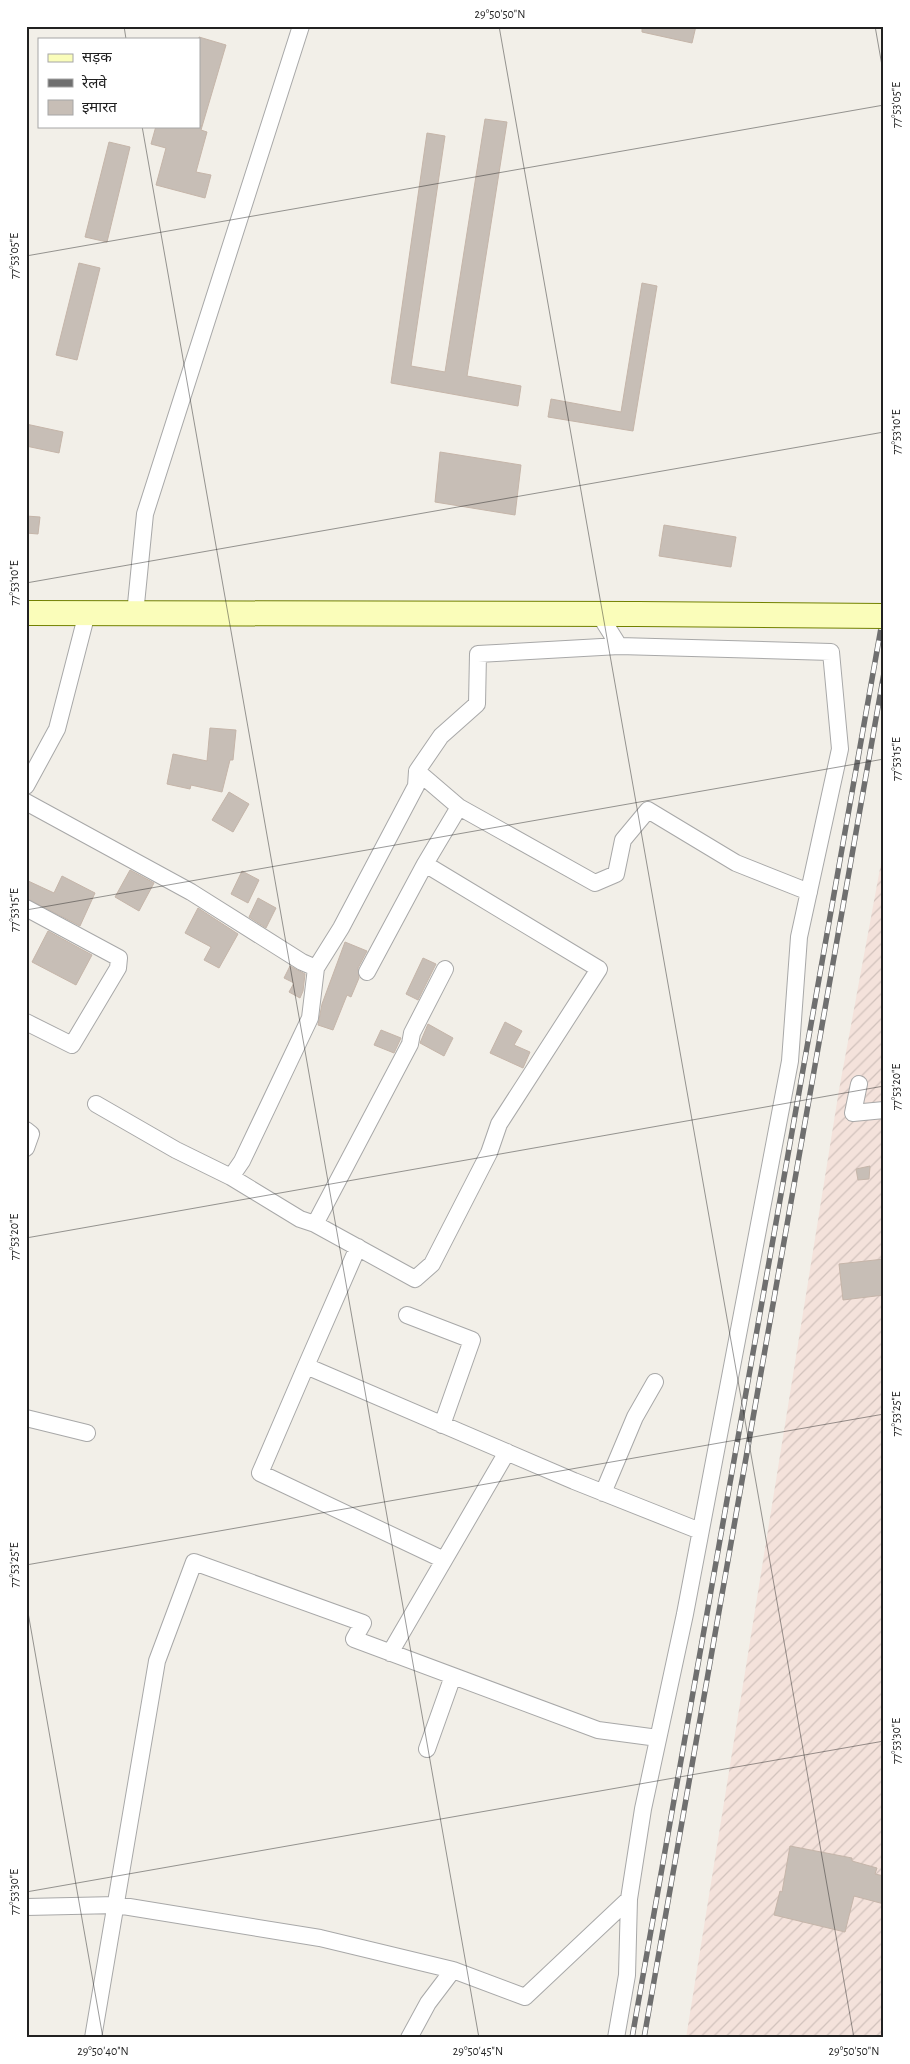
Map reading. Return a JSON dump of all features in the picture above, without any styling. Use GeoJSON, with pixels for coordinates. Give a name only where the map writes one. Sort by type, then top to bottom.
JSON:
{"type":"FeatureCollection","features":[{"type":"Feature","properties":{"kind":"main road"},"geometry":{"type":"LineString","coordinates":[[26,614],[884,616]]}},
{"type":"Feature","properties":{"kind":"street"},"geometry":{"type":"LineString","coordinates":[[135,614],[145,514],[301,26]]}},
{"type":"Feature","properties":{"kind":"street"},"geometry":{"type":"LineString","coordinates":[[26,786],[58,729],[88,614]]}},
{"type":"Feature","properties":{"kind":"street"},"geometry":{"type":"LineString","coordinates":[[599,614],[619,646]]}},
{"type":"Feature","properties":{"kind":"street"},"geometry":{"type":"LineString","coordinates":[[231,1177],[242,1161],[310,1018],[316,968],[342,928],[416,786],[417,771],[441,736],[477,704],[478,654],[619,646],[831,652],[840,749],[799,937],[790,1061],[700,1532],[643,1809],[629,1899],[627,1975],[616,2038]]}},
{"type":"Feature","properties":{"kind":"street"},"geometry":{"type":"LineString","coordinates":[[417,771],[459,807],[595,883],[616,874],[623,840],[648,810],[736,863],[809,892]]}},
{"type":"Feature","properties":{"kind":"street"},"geometry":{"type":"LineString","coordinates":[[26,802],[191,892],[302,962],[316,968]]}},
{"type":"Feature","properties":{"kind":"street"},"geometry":{"type":"LineString","coordinates":[[367,972],[424,864],[459,807]]}},
{"type":"Feature","properties":{"kind":"street"},"geometry":{"type":"LineString","coordinates":[[96,1104],[176,1150],[231,1177],[300,1219],[315,1224],[415,1279],[432,1264],[489,1153],[499,1124],[599,969],[424,864]]}},
{"type":"Feature","properties":{"kind":"street"},"geometry":{"type":"LineString","coordinates":[[26,908],[119,958],[118,968],[72,1045],[26,1022]]}},
{"type":"Feature","properties":{"kind":"street"},"geometry":{"type":"LineString","coordinates":[[315,1224],[410,1044],[412,1033],[446,969]]}},
{"type":"Feature","properties":{"kind":"street"},"geometry":{"type":"LineString","coordinates":[[859,1084],[853,1113],[884,1110]]}},
{"type":"Feature","properties":{"kind":"street"},"geometry":{"type":"LineString","coordinates":[[26,1130],[31,1134],[26,1148]]}},
{"type":"Feature","properties":{"kind":"street"},"geometry":{"type":"LineString","coordinates":[[358,1247],[260,1472],[444,1560]]}},
{"type":"Feature","properties":{"kind":"street"},"geometry":{"type":"LineString","coordinates":[[407,1315],[472,1340],[442,1425]]}},
{"type":"Feature","properties":{"kind":"street"},"geometry":{"type":"LineString","coordinates":[[306,1366],[603,1493],[700,1532]]}},
{"type":"Feature","properties":{"kind":"street"},"geometry":{"type":"LineString","coordinates":[[603,1493],[635,1417],[655,1382]]}},
{"type":"Feature","properties":{"kind":"street"},"geometry":{"type":"LineString","coordinates":[[26,1418],[87,1432]]}},
{"type":"Feature","properties":{"kind":"street"},"geometry":{"type":"LineString","coordinates":[[390,1653],[507,1452]]}},
{"type":"Feature","properties":{"kind":"street"},"geometry":{"type":"LineString","coordinates":[[93,2038],[157,1661],[194,1562],[363,1623],[354,1640],[598,1730],[658,1738]]}},
{"type":"Feature","properties":{"kind":"street"},"geometry":{"type":"LineString","coordinates":[[427,1749],[454,1676]]}},
{"type":"Feature","properties":{"kind":"street"},"geometry":{"type":"LineString","coordinates":[[26,1907],[117,1905],[320,1938],[453,1970],[525,1997],[629,1899]]}},
{"type":"Feature","properties":{"kind":"street"},"geometry":{"type":"LineString","coordinates":[[409,2038],[428,2003],[453,1970]]}},
{"type":"Feature","properties":{"kind":"shaded area"},"geometry":{"type":"Polygon","coordinates":[[[884,847],[884,2038],[686,2038],[839,1090],[884,847]]]}},
{"type":"Feature","properties":{"kind":"building"},"geometry":{"type":"Polygon","coordinates":[[[642,26],[696,26],[692,43],[642,32],[642,26]]]}},
{"type":"Feature","properties":{"kind":"building"},"geometry":{"type":"Polygon","coordinates":[[[199,38],[226,45],[201,130],[207,132],[196,172],[211,175],[205,198],[156,185],[166,148],[151,144],[155,128],[200,128],[199,38]]]}},
{"type":"Feature","properties":{"kind":"building"},"geometry":{"type":"Polygon","coordinates":[[[485,119],[507,122],[467,376],[521,386],[518,406],[391,383],[427,133],[445,136],[411,366],[445,372],[485,119]]]}},
{"type":"Feature","properties":{"kind":"building"},"geometry":{"type":"Polygon","coordinates":[[[109,142],[130,147],[107,242],[85,237],[109,142]]]}},
{"type":"Feature","properties":{"kind":"building"},"geometry":{"type":"Polygon","coordinates":[[[79,263],[100,268],[77,360],[56,355],[79,263]]]}},
{"type":"Feature","properties":{"kind":"building"},"geometry":{"type":"Polygon","coordinates":[[[642,283],[657,286],[633,431],[548,417],[551,399],[621,412],[642,283]]]}},
{"type":"Feature","properties":{"kind":"building"},"geometry":{"type":"Polygon","coordinates":[[[26,424],[63,432],[59,453],[26,446],[26,424]]]}},
{"type":"Feature","properties":{"kind":"building"},"geometry":{"type":"Polygon","coordinates":[[[440,452],[521,465],[515,515],[435,502],[440,452]]]}},
{"type":"Feature","properties":{"kind":"building"},"geometry":{"type":"Polygon","coordinates":[[[26,516],[40,517],[38,534],[26,533],[26,516]]]}},
{"type":"Feature","properties":{"kind":"building"},"geometry":{"type":"Polygon","coordinates":[[[664,525],[736,537],[731,567],[659,556],[664,525]]]}},
{"type":"Feature","properties":{"kind":"building"},"geometry":{"type":"Polygon","coordinates":[[[210,728],[236,730],[233,760],[230,760],[222,792],[191,785],[190,789],[167,784],[173,754],[207,761],[210,728]]]}},
{"type":"Feature","properties":{"kind":"building"},"geometry":{"type":"Polygon","coordinates":[[[229,792],[249,804],[233,832],[212,820],[229,792]]]}},
{"type":"Feature","properties":{"kind":"building"},"geometry":{"type":"Polygon","coordinates":[[[130,870],[154,883],[139,911],[115,897],[130,870]]]}},
{"type":"Feature","properties":{"kind":"building"},"geometry":{"type":"Polygon","coordinates":[[[242,871],[259,880],[248,903],[231,894],[242,871]]]}},
{"type":"Feature","properties":{"kind":"building"},"geometry":{"type":"Polygon","coordinates":[[[62,876],[95,893],[80,926],[26,898],[26,880],[54,893],[62,876]]]}},
{"type":"Feature","properties":{"kind":"building"},"geometry":{"type":"Polygon","coordinates":[[[258,898],[276,908],[266,928],[249,917],[258,898]]]}},
{"type":"Feature","properties":{"kind":"building"},"geometry":{"type":"Polygon","coordinates":[[[198,908],[238,934],[219,968],[204,960],[211,947],[185,933],[198,908]]]}},
{"type":"Feature","properties":{"kind":"building"},"geometry":{"type":"Polygon","coordinates":[[[48,931],[92,955],[76,985],[32,962],[48,931]]]}},
{"type":"Feature","properties":{"kind":"building"},"geometry":{"type":"Polygon","coordinates":[[[345,942],[367,951],[358,968],[359,978],[351,997],[347,995],[333,1030],[318,1025],[322,1004],[345,942]]]}},
{"type":"Feature","properties":{"kind":"building"},"geometry":{"type":"Polygon","coordinates":[[[423,958],[436,964],[418,1000],[406,994],[423,958]]]}},
{"type":"Feature","properties":{"kind":"building"},"geometry":{"type":"Polygon","coordinates":[[[290,966],[305,974],[303,991],[300,998],[289,992],[294,983],[284,978],[290,966]]]}},
{"type":"Feature","properties":{"kind":"building"},"geometry":{"type":"Polygon","coordinates":[[[505,1022],[522,1031],[514,1045],[530,1052],[523,1068],[490,1053],[505,1022]]]}},
{"type":"Feature","properties":{"kind":"building"},"geometry":{"type":"Polygon","coordinates":[[[428,1024],[453,1038],[444,1056],[420,1043],[428,1024]]]}},
{"type":"Feature","properties":{"kind":"building"},"geometry":{"type":"Polygon","coordinates":[[[381,1030],[401,1038],[394,1053],[374,1045],[381,1030]]]}},
{"type":"Feature","properties":{"kind":"building"},"geometry":{"type":"Polygon","coordinates":[[[870,1166],[869,1179],[858,1180],[856,1169],[870,1166]]]}},
{"type":"Feature","properties":{"kind":"building"},"geometry":{"type":"Polygon","coordinates":[[[884,1259],[884,1295],[843,1300],[839,1264],[884,1259]]]}},
{"type":"Feature","properties":{"kind":"building"},"geometry":{"type":"Polygon","coordinates":[[[790,1846],[852,1858],[852,1861],[877,1868],[875,1874],[884,1876],[884,1904],[854,1896],[845,1932],[774,1915],[780,1891],[782,1892],[790,1846]]]}},
{"type":"Feature","properties":{"kind":"railway"},"geometry":{"type":"LineString","coordinates":[[632,2038],[884,611]]}},
{"type":"Feature","properties":{"kind":"railway"},"geometry":{"type":"LineString","coordinates":[[644,2038],[884,673]]}}]}
